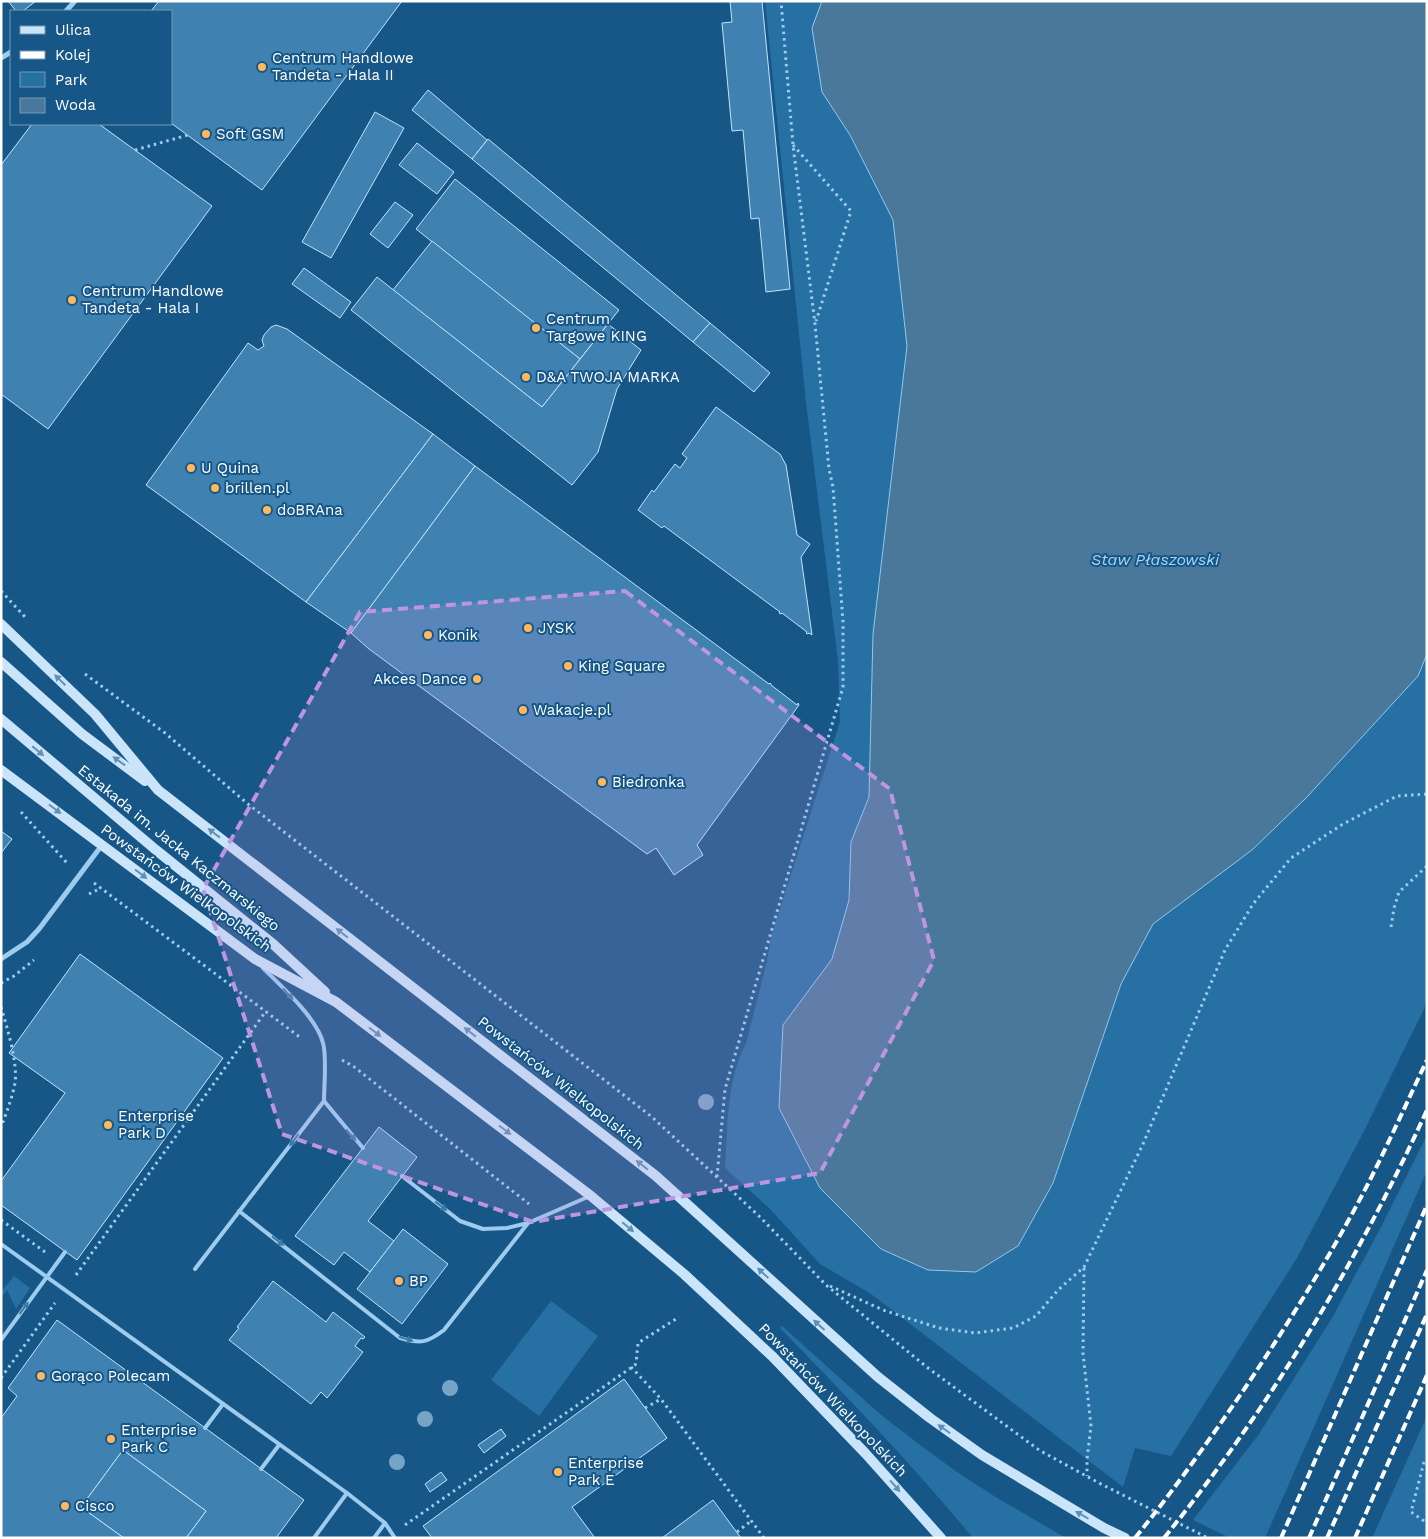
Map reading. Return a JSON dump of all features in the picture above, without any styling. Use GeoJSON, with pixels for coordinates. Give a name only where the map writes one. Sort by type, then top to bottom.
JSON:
{"type":"FeatureCollection","features":[{"type":"Feature","properties":{"kind":"main road","name":"Powstańców Wielkopolskich"},"geometry":{"type":"LineString","coordinates":[[1,624],[95,714],[158,790],[656,1176],[878,1378],[982,1455],[1088,1519],[1125,1538]]}},
{"type":"Feature","properties":{"kind":"main road","name":"Estakada im. Jacka Kaczmarskiego"},"geometry":{"type":"LineString","coordinates":[[1,662],[82,734],[158,790]]}},
{"type":"Feature","properties":{"kind":"main road","name":"Estakada im. Jacka Kaczmarskiego"},"geometry":{"type":"LineString","coordinates":[[1,719],[149,844],[273,944],[336,1002]]}},
{"type":"Feature","properties":{"kind":"main road","name":"Powstańców Wielkopolskich"},"geometry":{"type":"LineString","coordinates":[[1,770],[255,959],[336,1002],[591,1196],[684,1274],[773,1357],[866,1454],[940,1538]]}},
{"type":"Feature","properties":{"kind":"street"},"geometry":{"type":"LineString","coordinates":[[1,959],[27,942],[40,929],[102,845]]}},
{"type":"Feature","properties":{"kind":"lane"},"geometry":{"type":"LineString","coordinates":[[195,1269],[324,1101],[324,1049],[320,1033],[310,1018],[255,959]]}},
{"type":"Feature","properties":{"kind":"lane"},"geometry":{"type":"LineString","coordinates":[[324,1101],[363,1148]]}},
{"type":"Feature","properties":{"kind":"lane"},"geometry":{"type":"LineString","coordinates":[[402,1176],[460,1221],[483,1229],[507,1228],[528,1223],[591,1196]]}},
{"type":"Feature","properties":{"kind":"lane"},"geometry":{"type":"LineString","coordinates":[[239,1211],[400,1338],[414,1342],[431,1340],[444,1330],[528,1223]]}},
{"type":"Feature","properties":{"kind":"lane"},"geometry":{"type":"LineString","coordinates":[[1,1244],[347,1493],[385,1523],[396,1538]]}},
{"type":"Feature","properties":{"kind":"lane"},"geometry":{"type":"LineString","coordinates":[[1,1340],[65,1252]]}},
{"type":"Feature","properties":{"kind":"lane"},"geometry":{"type":"LineString","coordinates":[[205,1428],[223,1404]]}},
{"type":"Feature","properties":{"kind":"lane"},"geometry":{"type":"LineString","coordinates":[[261,1469],[279,1445]]}},
{"type":"Feature","properties":{"kind":"lane"},"geometry":{"type":"LineString","coordinates":[[314,1538],[347,1493]]}},
{"type":"Feature","properties":{"kind":"lane"},"geometry":{"type":"LineString","coordinates":[[374,1538],[385,1523]]}},
{"type":"Feature","properties":{"kind":"path"},"geometry":{"type":"LineString","coordinates":[[717,1177],[725,1088],[843,687],[843,622],[834,487],[829,469],[815,324],[793,145],[781,1]]}},
{"type":"Feature","properties":{"kind":"path"},"geometry":{"type":"LineString","coordinates":[[135,150],[188,135]]}},
{"type":"Feature","properties":{"kind":"path"},"geometry":{"type":"LineString","coordinates":[[793,145],[851,211],[815,324]]}},
{"type":"Feature","properties":{"kind":"path"},"geometry":{"type":"LineString","coordinates":[[1,591],[31,623]]}},
{"type":"Feature","properties":{"kind":"path"},"geometry":{"type":"LineString","coordinates":[[84,674],[166,734],[248,804],[652,1117],[760,1217],[826,1285],[936,1374],[1039,1450],[1208,1538]]}},
{"type":"Feature","properties":{"kind":"path"},"geometry":{"type":"LineString","coordinates":[[826,1285],[883,1310],[939,1328],[975,1333],[1013,1328],[1036,1316],[1058,1290],[1084,1267],[1143,1144],[1225,950],[1253,904],[1291,858],[1343,824],[1397,796],[1427,794]]}},
{"type":"Feature","properties":{"kind":"path"},"geometry":{"type":"LineString","coordinates":[[18,809],[69,864]]}},
{"type":"Feature","properties":{"kind":"path"},"geometry":{"type":"LineString","coordinates":[[1391,927],[1399,892],[1427,866]]}},
{"type":"Feature","properties":{"kind":"path"},"geometry":{"type":"LineString","coordinates":[[1,1007],[15,1069],[15,1082],[1,1128]]}},
{"type":"Feature","properties":{"kind":"path"},"geometry":{"type":"LineString","coordinates":[[76,1275],[266,1011]]}},
{"type":"Feature","properties":{"kind":"path"},"geometry":{"type":"LineString","coordinates":[[1084,1267],[1084,1354],[1091,1426],[1087,1476]]}},
{"type":"Feature","properties":{"kind":"path"},"geometry":{"type":"LineString","coordinates":[[392,1534],[631,1367],[636,1363],[638,1342],[679,1317]]}},
{"type":"Feature","properties":{"kind":"path"},"geometry":{"type":"LineString","coordinates":[[631,1367],[661,1399],[764,1538]]}},
{"type":"Feature","properties":{"kind":"path"},"geometry":{"type":"LineString","coordinates":[[645,1408],[661,1399]]}},
{"type":"Feature","properties":{"kind":"path"},"geometry":{"type":"LineString","coordinates":[[1424,1462],[1411,1512],[1427,1523]]}},
{"type":"Feature","properties":{"kind":"path"},"geometry":{"type":"LineString","coordinates":[[737,1532],[751,1521]]}},
{"type":"Feature","properties":{"kind":"highlighted area"},"geometry":{"type":"Polygon","coordinates":[[[625,591],[890,789],[934,960],[820,1173],[533,1222],[282,1134],[203,889],[360,612],[625,591]]]}},
{"type":"Feature","properties":{"kind":"green space"},"geometry":{"type":"Polygon","coordinates":[[[765,1],[892,1],[832,106],[850,135],[914,220],[1093,922],[1427,497],[1427,1000],[1363,1133],[1297,1258],[1171,1456],[1135,1448],[1123,1487],[871,1294],[820,1264],[771,1210],[725,1168],[731,1088],[739,1058],[746,1044],[767,961],[771,937],[840,722],[838,661],[806,402],[765,1]]]}},
{"type":"Feature","properties":{"kind":"green space"},"geometry":{"type":"Polygon","coordinates":[[[1427,1135],[1427,1171],[1265,1538],[1230,1538],[1193,1520],[1259,1434],[1332,1318],[1379,1231],[1427,1135]]]}},
{"type":"Feature","properties":{"kind":"green space"},"geometry":{"type":"Polygon","coordinates":[[[14,1276],[30,1288],[16,1309],[7,1290],[1,1297],[1,1292],[14,1276]]]}},
{"type":"Feature","properties":{"kind":"green space"},"geometry":{"type":"Polygon","coordinates":[[[551,1301],[598,1336],[539,1416],[491,1380],[551,1301]]]}},
{"type":"Feature","properties":{"kind":"green space"},"geometry":{"type":"Polygon","coordinates":[[[782,1326],[880,1414],[920,1445],[994,1496],[1066,1538],[973,1538],[903,1457],[780,1328],[782,1326]]]}},
{"type":"Feature","properties":{"kind":"green space"},"geometry":{"type":"Polygon","coordinates":[[[1427,1416],[1427,1538],[1372,1538],[1427,1416]]]}},
{"type":"Feature","properties":{"kind":"water","name":"Staw Płaszowski"},"geometry":{"type":"Polygon","coordinates":[[[822,1],[1427,1],[1427,654],[1418,676],[1306,798],[1252,850],[1153,924],[1121,984],[1053,1183],[1018,1246],[976,1272],[928,1270],[881,1249],[820,1188],[779,1108],[783,1025],[832,959],[849,900],[851,842],[869,797],[873,634],[907,346],[893,220],[850,135],[822,92],[812,28],[822,1]]]}},
{"type":"Feature","properties":{"kind":"building"},"geometry":{"type":"Polygon","coordinates":[[[8,1],[36,1],[24,10],[15,10],[8,1]]]}},
{"type":"Feature","properties":{"kind":"building","name":"Centrum Handlowe Tandeta - Hala II"},"geometry":{"type":"Polygon","coordinates":[[[159,1],[402,1],[262,190],[172,124],[172,10],[152,10],[159,1]]]}},
{"type":"Feature","properties":{"kind":"building"},"geometry":{"type":"Polygon","coordinates":[[[730,1],[762,1],[790,289],[766,292],[759,218],[751,219],[743,130],[732,131],[722,23],[732,22],[730,1]]]}},
{"type":"Feature","properties":{"kind":"building"},"geometry":{"type":"Polygon","coordinates":[[[428,90],[487,140],[472,159],[412,110],[428,90]]]}},
{"type":"Feature","properties":{"kind":"building"},"geometry":{"type":"Polygon","coordinates":[[[375,112],[404,128],[331,258],[302,242],[375,112]]]}},
{"type":"Feature","properties":{"kind":"building","name":"Centrum Handlowe Tandeta - Hala I"},"geometry":{"type":"Polygon","coordinates":[[[31,125],[100,125],[212,206],[48,429],[1,394],[1,165],[31,125]]]}},
{"type":"Feature","properties":{"kind":"building"},"geometry":{"type":"Polygon","coordinates":[[[488,139],[710,323],[693,342],[472,159],[488,139]]]}},
{"type":"Feature","properties":{"kind":"building"},"geometry":{"type":"Polygon","coordinates":[[[417,143],[454,172],[437,194],[399,165],[417,143]]]}},
{"type":"Feature","properties":{"kind":"building"},"geometry":{"type":"Polygon","coordinates":[[[455,179],[619,310],[580,359],[416,229],[455,179]]]}},
{"type":"Feature","properties":{"kind":"building"},"geometry":{"type":"Polygon","coordinates":[[[395,202],[413,215],[388,248],[370,234],[395,202]]]}},
{"type":"Feature","properties":{"kind":"building"},"geometry":{"type":"Polygon","coordinates":[[[432,241],[580,359],[542,407],[393,290],[432,241]]]}},
{"type":"Feature","properties":{"kind":"building"},"geometry":{"type":"Polygon","coordinates":[[[304,268],[351,302],[340,318],[292,284],[304,268]]]}},
{"type":"Feature","properties":{"kind":"building"},"geometry":{"type":"Polygon","coordinates":[[[377,277],[542,407],[608,324],[641,350],[617,389],[598,452],[572,485],[351,310],[377,277]]]}},
{"type":"Feature","properties":{"kind":"building"},"geometry":{"type":"Polygon","coordinates":[[[710,323],[770,373],[754,392],[693,342],[710,323]]]}},
{"type":"Feature","properties":{"kind":"building"},"geometry":{"type":"Polygon","coordinates":[[[276,325],[287,329],[433,434],[306,602],[146,485],[248,343],[258,350],[264,346],[262,340],[264,335],[271,327],[276,325]]]}},
{"type":"Feature","properties":{"kind":"building"},"geometry":{"type":"Polygon","coordinates":[[[716,407],[780,454],[786,465],[797,535],[810,544],[801,557],[812,635],[806,633],[782,613],[779,613],[664,526],[662,528],[638,510],[652,490],[654,492],[675,464],[680,468],[687,458],[682,454],[716,407]]]}},
{"type":"Feature","properties":{"kind":"building"},"geometry":{"type":"Polygon","coordinates":[[[433,434],[475,466],[351,633],[306,602],[433,434]]]}},
{"type":"Feature","properties":{"kind":"building","name":"King Square"},"geometry":{"type":"Polygon","coordinates":[[[475,466],[799,705],[697,845],[703,855],[674,875],[656,848],[647,854],[369,649],[351,633],[475,466]]]}},
{"type":"Feature","properties":{"kind":"building"},"geometry":{"type":"Polygon","coordinates":[[[1,831],[12,839],[1,853],[1,831]]]}},
{"type":"Feature","properties":{"kind":"building","name":"Enterprise Park D"},"geometry":{"type":"Polygon","coordinates":[[[80,954],[223,1058],[77,1260],[1,1205],[1,1181],[65,1093],[9,1053],[80,954]]]}},
{"type":"Feature","properties":{"kind":"building"},"geometry":{"type":"Polygon","coordinates":[[[379,1127],[417,1157],[368,1221],[394,1241],[370,1272],[344,1252],[334,1265],[295,1236],[379,1127]]]}},
{"type":"Feature","properties":{"kind":"building","name":"BP"},"geometry":{"type":"Polygon","coordinates":[[[403,1229],[448,1264],[402,1324],[357,1289],[403,1229]]]}},
{"type":"Feature","properties":{"kind":"building"},"geometry":{"type":"Polygon","coordinates":[[[273,1281],[326,1322],[333,1312],[365,1337],[361,1338],[355,1346],[363,1352],[327,1398],[321,1392],[311,1404],[229,1340],[273,1281]]]}},
{"type":"Feature","properties":{"kind":"building","name":"Enterprise Park C"},"geometry":{"type":"Polygon","coordinates":[[[57,1320],[304,1500],[276,1538],[186,1538],[206,1511],[123,1450],[81,1507],[124,1538],[1,1538],[1,1418],[17,1396],[8,1388],[57,1320]]]}},
{"type":"Feature","properties":{"kind":"building","name":"Enterprise Park E"},"geometry":{"type":"Polygon","coordinates":[[[624,1379],[667,1438],[572,1507],[595,1538],[432,1538],[423,1526],[624,1379]]]}},
{"type":"Feature","properties":{"kind":"building"},"geometry":{"type":"Polygon","coordinates":[[[501,1429],[506,1436],[484,1453],[478,1445],[501,1429]]]}},
{"type":"Feature","properties":{"kind":"building"},"geometry":{"type":"Polygon","coordinates":[[[123,1450],[206,1511],[186,1538],[124,1538],[81,1507],[123,1450]]]}},
{"type":"Feature","properties":{"kind":"building"},"geometry":{"type":"Polygon","coordinates":[[[441,1472],[447,1480],[430,1492],[425,1484],[441,1472]]]}},
{"type":"Feature","properties":{"kind":"building"},"geometry":{"type":"Polygon","coordinates":[[[713,1500],[741,1538],[662,1538],[713,1500]]]}},
{"type":"Feature","properties":{"kind":"railway"},"geometry":{"type":"LineString","coordinates":[[1135,1538],[1178,1483],[1232,1407],[1310,1286],[1370,1180],[1427,1060]]}},
{"type":"Feature","properties":{"kind":"railway"},"geometry":{"type":"LineString","coordinates":[[1164,1538],[1240,1437],[1309,1332],[1371,1223],[1427,1110]]}},
{"type":"Feature","properties":{"kind":"railway"},"geometry":{"type":"LineString","coordinates":[[1281,1538],[1427,1205]]}},
{"type":"Feature","properties":{"kind":"railway"},"geometry":{"type":"LineString","coordinates":[[1309,1538],[1427,1270]]}},
{"type":"Feature","properties":{"kind":"railway"},"geometry":{"type":"LineString","coordinates":[[1327,1538],[1427,1314]]}},
{"type":"Feature","properties":{"kind":"railway"},"geometry":{"type":"LineString","coordinates":[[1355,1538],[1427,1375]]}},
{"type":"Feature","properties":{"kind":"place","name":"Centrum Handlowe Tandeta - Hala II"},"geometry":{"type":"Point","coordinates":[262,67]}},
{"type":"Feature","properties":{"kind":"place","name":"Soft GSM"},"geometry":{"type":"Point","coordinates":[206,134]}},
{"type":"Feature","properties":{"kind":"place","name":"Centrum Handlowe Tandeta - Hala I"},"geometry":{"type":"Point","coordinates":[72,300]}},
{"type":"Feature","properties":{"kind":"place","name":"Centrum Targowe KING"},"geometry":{"type":"Point","coordinates":[536,328]}},
{"type":"Feature","properties":{"kind":"place","name":"D&A TWOJA MARKA"},"geometry":{"type":"Point","coordinates":[526,377]}},
{"type":"Feature","properties":{"kind":"place","name":"U Quina"},"geometry":{"type":"Point","coordinates":[191,468]}},
{"type":"Feature","properties":{"kind":"place","name":"brillen.pl"},"geometry":{"type":"Point","coordinates":[215,488]}},
{"type":"Feature","properties":{"kind":"place","name":"doBRAna"},"geometry":{"type":"Point","coordinates":[267,510]}},
{"type":"Feature","properties":{"kind":"place","name":"JYSK"},"geometry":{"type":"Point","coordinates":[528,628]}},
{"type":"Feature","properties":{"kind":"place","name":"Konik"},"geometry":{"type":"Point","coordinates":[428,635]}},
{"type":"Feature","properties":{"kind":"place","name":"King Square"},"geometry":{"type":"Point","coordinates":[568,666]}},
{"type":"Feature","properties":{"kind":"place","name":"Akces Dance"},"geometry":{"type":"Point","coordinates":[477,679]}},
{"type":"Feature","properties":{"kind":"place","name":"Wakacje.pl"},"geometry":{"type":"Point","coordinates":[523,710]}},
{"type":"Feature","properties":{"kind":"place","name":"Biedronka"},"geometry":{"type":"Point","coordinates":[602,782]}},
{"type":"Feature","properties":{"kind":"place","name":"Enterprise Park D"},"geometry":{"type":"Point","coordinates":[108,1125]}},
{"type":"Feature","properties":{"kind":"place","name":"BP"},"geometry":{"type":"Point","coordinates":[399,1281]}},
{"type":"Feature","properties":{"kind":"place","name":"Gorąco Polecam"},"geometry":{"type":"Point","coordinates":[41,1376]}},
{"type":"Feature","properties":{"kind":"place","name":"Enterprise Park C"},"geometry":{"type":"Point","coordinates":[111,1439]}},
{"type":"Feature","properties":{"kind":"place","name":"Enterprise Park E"},"geometry":{"type":"Point","coordinates":[558,1472]}},
{"type":"Feature","properties":{"kind":"place","name":"Cisco"},"geometry":{"type":"Point","coordinates":[65,1506]}}]}
